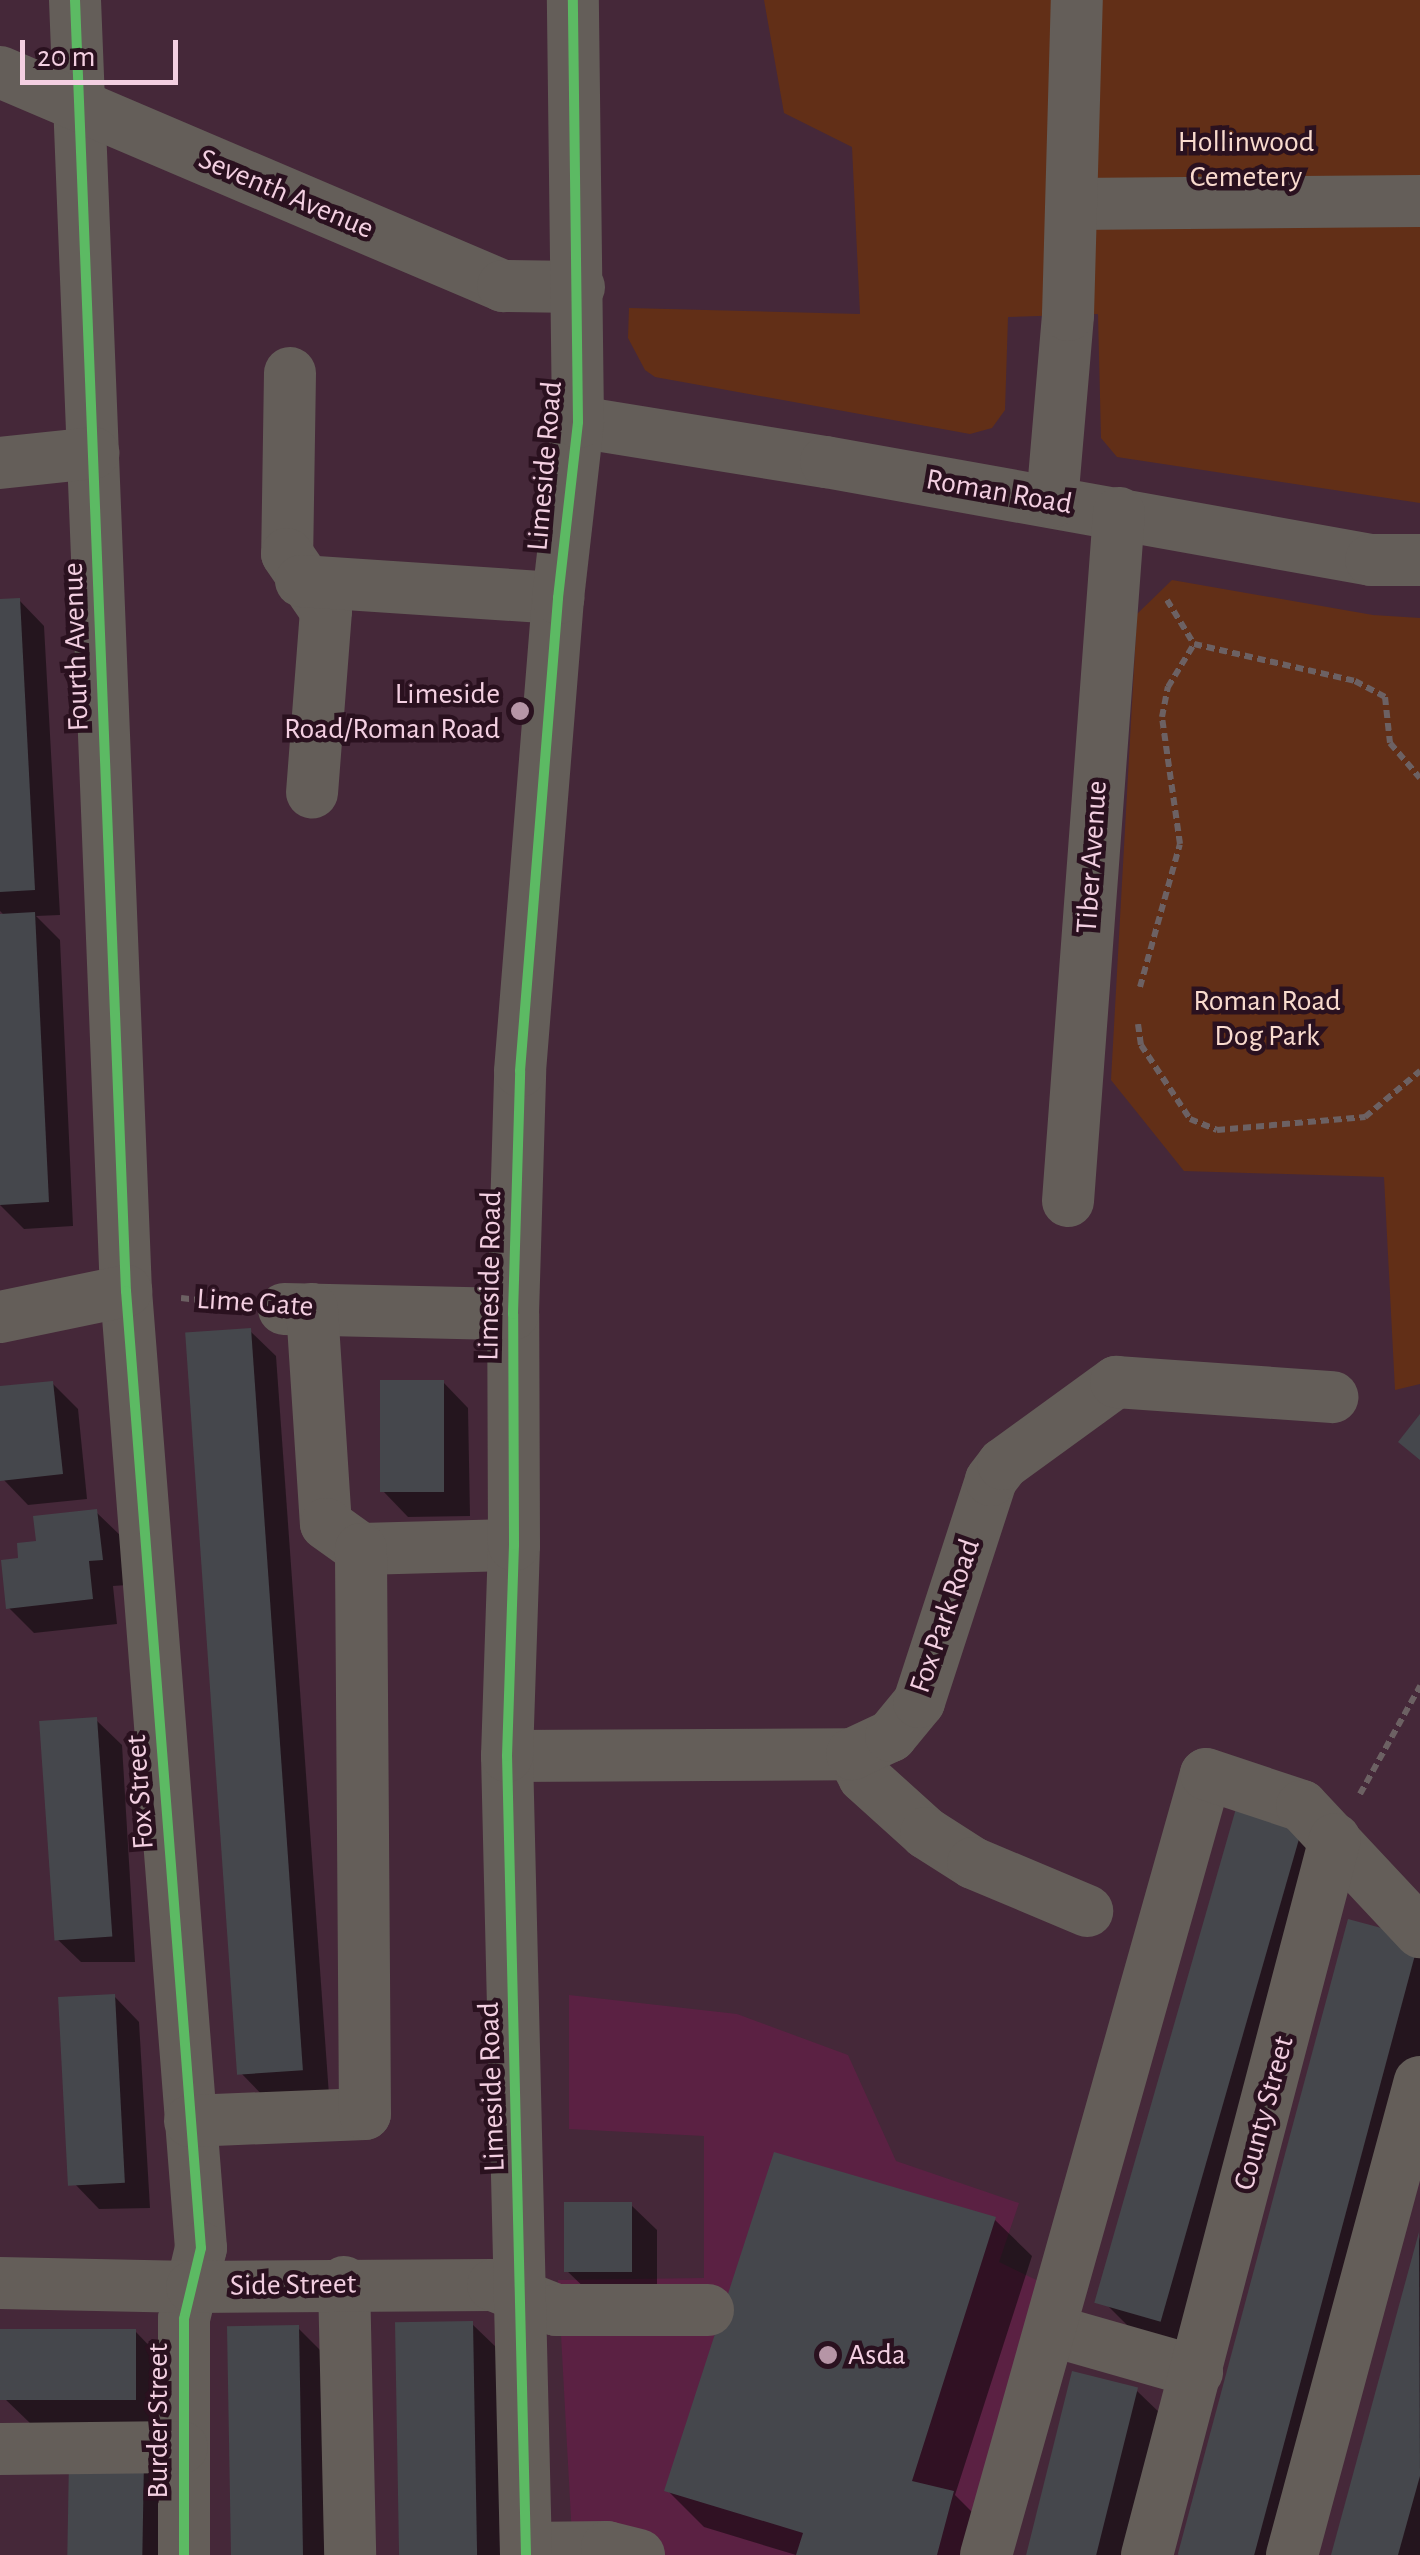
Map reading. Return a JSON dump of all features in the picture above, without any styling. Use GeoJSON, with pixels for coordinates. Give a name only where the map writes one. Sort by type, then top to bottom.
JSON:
{"type":"FeatureCollection","features":[{"type":"Feature","properties":{"kind":"street","name":"Fourth Avenue"},"geometry":{"type":"LineString","coordinates":[[75,0],[126,1291]]}},
{"type":"Feature","properties":{"kind":"street","name":"Limeside Road"},"geometry":{"type":"LineString","coordinates":[[526,2552],[523,2298],[507,1756],[514,1545],[514,1314],[520,1071],[558,598],[578,422],[573,0]]}},
{"type":"Feature","properties":{"kind":"street"},"geometry":{"type":"LineString","coordinates":[[1052,502],[1073,204],[1077,0]]}},
{"type":"Feature","properties":{"kind":"street","name":"Seventh Avenue"},"geometry":{"type":"LineString","coordinates":[[0,72],[503,286],[579,287]]}},
{"type":"Feature","properties":{"kind":"street"},"geometry":{"type":"LineString","coordinates":[[1073,204],[1420,201]]}},
{"type":"Feature","properties":{"kind":"street"},"geometry":{"type":"LineString","coordinates":[[290,373],[286,554],[326,612],[312,792]]}},
{"type":"Feature","properties":{"kind":"street","name":"Roman Road"},"geometry":{"type":"LineString","coordinates":[[578,422],[1119,513],[1371,560],[1420,560]]}},
{"type":"Feature","properties":{"kind":"street"},"geometry":{"type":"LineString","coordinates":[[0,462],[93,453]]}},
{"type":"Feature","properties":{"kind":"street","name":"Tiber Avenue"},"geometry":{"type":"LineString","coordinates":[[1068,1201],[1119,513]]}},
{"type":"Feature","properties":{"kind":"street"},"geometry":{"type":"LineString","coordinates":[[301,580],[558,598]]}},
{"type":"Feature","properties":{"kind":"street"},"geometry":{"type":"LineString","coordinates":[[0,1317],[126,1291]]}},
{"type":"Feature","properties":{"kind":"street","name":"Fox Street"},"geometry":{"type":"LineString","coordinates":[[126,1291],[201,2248],[192,2287]]}},
{"type":"Feature","properties":{"kind":"street"},"geometry":{"type":"LineString","coordinates":[[298,1309],[326,1524],[361,1549],[514,1545]]}},
{"type":"Feature","properties":{"kind":"street","name":"Lime Gate"},"geometry":{"type":"LineString","coordinates":[[298,1309],[514,1314]]}},
{"type":"Feature","properties":{"kind":"street","name":"Fox Park Road"},"geometry":{"type":"LineString","coordinates":[[507,1756],[852,1754],[890,1736],[918,1702],[991,1480],[1003,1464],[1116,1382],[1332,1397]]}},
{"type":"Feature","properties":{"kind":"street"},"geometry":{"type":"LineString","coordinates":[[190,2120],[365,2114],[361,1549]]}},
{"type":"Feature","properties":{"kind":"street"},"geometry":{"type":"LineString","coordinates":[[852,1754],[864,1777],[926,1833],[973,1863],[1087,1912]]}},
{"type":"Feature","properties":{"kind":"street"},"geometry":{"type":"LineString","coordinates":[[986,2555],[1206,1774],[1302,1806],[1420,1932]]}},
{"type":"Feature","properties":{"kind":"street","name":"County Street"},"geometry":{"type":"LineString","coordinates":[[1146,2555],[1335,1839]]}},
{"type":"Feature","properties":{"kind":"street"},"geometry":{"type":"LineString","coordinates":[[1292,2555],[1420,2082]]}},
{"type":"Feature","properties":{"kind":"street"},"geometry":{"type":"LineString","coordinates":[[344,2282],[350,2555]]}},
{"type":"Feature","properties":{"kind":"street","name":"Side Street"},"geometry":{"type":"LineString","coordinates":[[0,2283],[192,2287],[344,2282],[492,2284],[556,2310],[708,2310]]}},
{"type":"Feature","properties":{"kind":"street","name":"Burder Street"},"geometry":{"type":"LineString","coordinates":[[184,2555],[184,2319],[192,2287]]}},
{"type":"Feature","properties":{"kind":"street"},"geometry":{"type":"LineString","coordinates":[[1050,2330],[1197,2372]]}},
{"type":"Feature","properties":{"kind":"street"},"geometry":{"type":"LineString","coordinates":[[0,2449],[182,2447]]}},
{"type":"Feature","properties":{"kind":"street"},"geometry":{"type":"LineString","coordinates":[[526,2552],[607,2546],[639,2555]]}},
{"type":"Feature","properties":{"kind":"path"},"geometry":{"type":"LineString","coordinates":[[1163,593],[1194,644],[1355,681],[1385,697],[1390,743],[1420,778]]}},
{"type":"Feature","properties":{"kind":"path"},"geometry":{"type":"LineString","coordinates":[[1139,991],[1180,844],[1162,717],[1168,687],[1194,644]]}},
{"type":"Feature","properties":{"kind":"path"},"geometry":{"type":"LineString","coordinates":[[1135,1007],[1141,1045],[1165,1082],[1190,1118],[1217,1130],[1365,1116],[1420,1072]]}},
{"type":"Feature","properties":{"kind":"path"},"geometry":{"type":"LineString","coordinates":[[1335,1839],[1420,1686]]}},
{"type":"Feature","properties":{"kind":"shaded area"},"geometry":{"type":"Polygon","coordinates":[[[569,1995],[737,2014],[848,2055],[896,2161],[1019,2203],[999,2262],[1051,2287],[975,2555],[573,2555],[558,2280],[704,2278],[704,2136],[569,2129],[569,1995]]]}},
{"type":"Feature","properties":{"kind":"green space","name":"Hollinwood Cemetery"},"geometry":{"type":"Polygon","coordinates":[[[764,0],[1420,0],[1420,503],[1117,457],[1101,438],[1098,314],[1008,317],[1005,410],[992,428],[970,434],[655,377],[645,370],[628,338],[629,308],[860,314],[852,147],[784,113],[764,0]]]}},
{"type":"Feature","properties":{"kind":"green space","name":"Roman Road Dog Park"},"geometry":{"type":"Polygon","coordinates":[[[1172,580],[1373,615],[1420,618],[1420,1384],[1395,1390],[1384,1177],[1184,1171],[1111,1080],[1137,614],[1172,580]]]}},
{"type":"Feature","properties":{"kind":"building"},"geometry":{"type":"Polygon","coordinates":[[[20,598],[35,890],[0,892],[0,599],[20,598]]]}},
{"type":"Feature","properties":{"kind":"building"},"geometry":{"type":"Polygon","coordinates":[[[35,912],[49,1202],[0,1205],[0,914],[35,912]]]}},
{"type":"Feature","properties":{"kind":"building"},"geometry":{"type":"Polygon","coordinates":[[[251,1328],[303,2070],[237,2075],[185,1333],[251,1328]]]}},
{"type":"Feature","properties":{"kind":"building"},"geometry":{"type":"Polygon","coordinates":[[[380,1380],[444,1380],[444,1492],[380,1492],[380,1380]]]}},
{"type":"Feature","properties":{"kind":"building"},"geometry":{"type":"Polygon","coordinates":[[[53,1381],[63,1474],[0,1481],[0,1386],[53,1381]]]}},
{"type":"Feature","properties":{"kind":"building"},"geometry":{"type":"Polygon","coordinates":[[[1420,1414],[1420,1460],[1398,1442],[1420,1414]]]}},
{"type":"Feature","properties":{"kind":"building"},"geometry":{"type":"Polygon","coordinates":[[[97,1509],[103,1560],[89,1561],[93,1599],[6,1609],[1,1560],[18,1558],[17,1543],[36,1541],[33,1516],[97,1509]]]}},
{"type":"Feature","properties":{"kind":"building"},"geometry":{"type":"Polygon","coordinates":[[[97,1717],[112,1936],[54,1941],[39,1721],[97,1717]]]}},
{"type":"Feature","properties":{"kind":"building"},"geometry":{"type":"Polygon","coordinates":[[[1239,1798],[1305,1817],[1161,2322],[1094,2303],[1239,1798]]]}},
{"type":"Feature","properties":{"kind":"building"},"geometry":{"type":"Polygon","coordinates":[[[1348,1919],[1419,1938],[1254,2555],[1178,2555],[1348,1919]]]}},
{"type":"Feature","properties":{"kind":"building"},"geometry":{"type":"Polygon","coordinates":[[[115,1994],[125,2183],[68,2186],[58,1997],[115,1994]]]}},
{"type":"Feature","properties":{"kind":"building","name":"Asda"},"geometry":{"type":"Polygon","coordinates":[[[774,2152],[996,2217],[912,2481],[954,2491],[937,2555],[796,2555],[803,2533],[664,2491],[774,2152]]]}},
{"type":"Feature","properties":{"kind":"building"},"geometry":{"type":"Polygon","coordinates":[[[564,2202],[632,2202],[632,2272],[564,2272],[564,2202]]]}},
{"type":"Feature","properties":{"kind":"building"},"geometry":{"type":"Polygon","coordinates":[[[1419,2232],[1420,2476],[1398,2555],[1331,2555],[1419,2232]]]}},
{"type":"Feature","properties":{"kind":"building"},"geometry":{"type":"Polygon","coordinates":[[[473,2321],[477,2555],[399,2555],[395,2322],[473,2321]]]}},
{"type":"Feature","properties":{"kind":"building"},"geometry":{"type":"Polygon","coordinates":[[[299,2325],[303,2555],[231,2555],[227,2326],[299,2325]]]}},
{"type":"Feature","properties":{"kind":"building"},"geometry":{"type":"Polygon","coordinates":[[[0,2329],[136,2329],[136,2400],[0,2400],[0,2329]]]}},
{"type":"Feature","properties":{"kind":"building"},"geometry":{"type":"Polygon","coordinates":[[[1072,2371],[1138,2387],[1096,2555],[1026,2555],[1072,2371]]]}},
{"type":"Feature","properties":{"kind":"building"},"geometry":{"type":"Polygon","coordinates":[[[69,2459],[144,2460],[142,2555],[67,2555],[69,2459]]]}},
{"type":"Feature","properties":{"kind":"cycle path"},"geometry":{"type":"LineString","coordinates":[[75,0],[126,1291],[201,2248],[184,2319],[184,2555]]}},
{"type":"Feature","properties":{"kind":"cycle path"},"geometry":{"type":"LineString","coordinates":[[526,2555],[507,1756],[514,1545],[513,1314],[520,1071],[558,598],[578,422],[573,0]]}},
{"type":"Feature","properties":{"kind":"place","name":"Limeside Road/Roman Road"},"geometry":{"type":"Point","coordinates":[520,711]}},
{"type":"Feature","properties":{"kind":"place","name":"Asda"},"geometry":{"type":"Point","coordinates":[828,2355]}}]}
